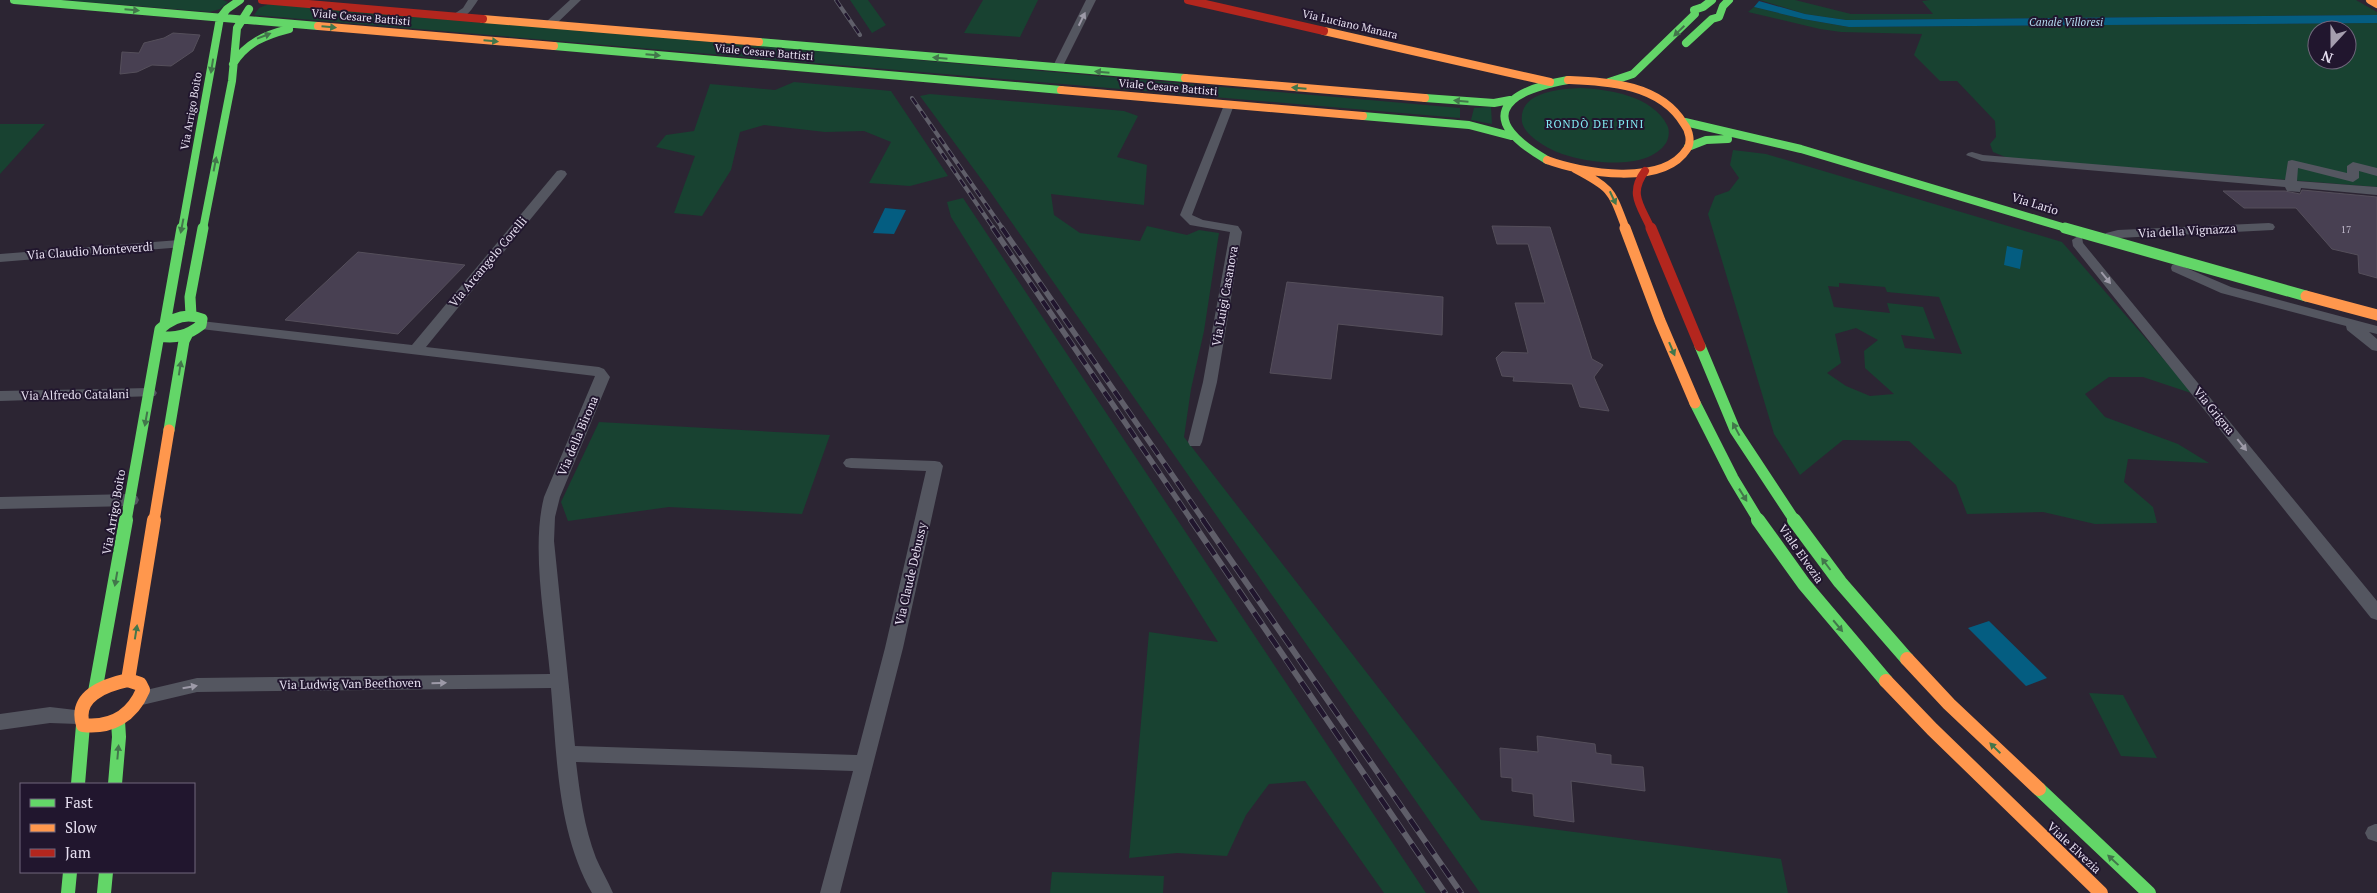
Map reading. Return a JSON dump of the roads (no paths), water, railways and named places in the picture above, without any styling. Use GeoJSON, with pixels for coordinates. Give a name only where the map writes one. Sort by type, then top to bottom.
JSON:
{"type":"FeatureCollection","features":[{"type":"Feature","properties":{"kind":"main road","name":"Viale Cesare Battisti"},"geometry":{"type":"LineString","coordinates":[[14,0],[1469,125],[1511,136]]}},
{"type":"Feature","properties":{"kind":"main road"},"geometry":{"type":"LineString","coordinates":[[220,18],[227,9],[240,0]]}},
{"type":"Feature","properties":{"kind":"main road"},"geometry":{"type":"LineString","coordinates":[[128,680],[184,341],[196,320],[190,297],[232,81],[237,28],[241,19],[255,0]]}},
{"type":"Feature","properties":{"kind":"main road","name":"Viale Cesare Battisti"},"geometry":{"type":"LineString","coordinates":[[262,0],[1467,102],[1494,103],[1512,98],[1529,87],[1550,82]]}},
{"type":"Feature","properties":{"kind":"main road","name":"Via Luciano Manara"},"geometry":{"type":"LineString","coordinates":[[1188,0],[1550,82]]}},
{"type":"Feature","properties":{"kind":"main road"},"geometry":{"type":"LineString","coordinates":[[1608,82],[1634,74],[1686,25],[1695,14],[1694,10],[1703,7],[1712,0]]}},
{"type":"Feature","properties":{"kind":"main road"},"geometry":{"type":"LineString","coordinates":[[1680,49],[1712,19],[1719,17],[1723,6],[1729,0]]}},
{"type":"Feature","properties":{"kind":"main road"},"geometry":{"type":"LineString","coordinates":[[2370,0],[2377,4]]}},
{"type":"Feature","properties":{"kind":"main road","name":"Via Arrigo Boito"},"geometry":{"type":"LineString","coordinates":[[78,783],[85,708],[131,500],[160,329],[165,324],[220,18]]}},
{"type":"Feature","properties":{"kind":"main road"},"geometry":{"type":"LineString","coordinates":[[233,64],[242,49],[254,40],[275,32],[307,25]]}},
{"type":"Feature","properties":{"kind":"main road"},"geometry":{"type":"LineString","coordinates":[[1507,72],[1514,84],[1512,98],[1504,111],[1504,123],[1511,136],[1534,154],[1575,169],[1611,174],[1645,171],[1672,162],[1688,147],[1690,134],[1685,122],[1675,110],[1654,97],[1608,82],[1578,80],[1550,82]]}},
{"type":"Feature","properties":{"kind":"main road"},"geometry":{"type":"LineString","coordinates":[[1648,80],[1649,88],[1654,97]]}},
{"type":"Feature","properties":{"kind":"main road","name":"Via Lario"},"geometry":{"type":"LineString","coordinates":[[1685,122],[1808,151],[2108,241],[2377,314]]}},
{"type":"Feature","properties":{"kind":"main road","name":"Via Lario"},"geometry":{"type":"LineString","coordinates":[[1688,147],[1714,139],[1752,143],[2078,240],[2377,323]]}},
{"type":"Feature","properties":{"kind":"main road","name":"Viale Elvezia"},"geometry":{"type":"LineString","coordinates":[[1575,169],[1603,184],[1613,195],[1660,321],[1710,437],[1754,511],[1802,581],[1865,658],[1932,729],[2011,808],[2101,893]]}},
{"type":"Feature","properties":{"kind":"main road","name":"Viale Elvezia"},"geometry":{"type":"LineString","coordinates":[[1645,171],[1637,182],[1635,191],[1735,430],[1791,516],[1840,582],[1881,632],[1949,704],[2149,893]]}},
{"type":"Feature","properties":{"kind":"main road"},"geometry":{"type":"LineString","coordinates":[[165,324],[179,317],[196,320]]}},
{"type":"Feature","properties":{"kind":"main road"},"geometry":{"type":"LineString","coordinates":[[160,336],[173,339],[187,335]]}},
{"type":"Feature","properties":{"kind":"main road"},"geometry":{"type":"LineString","coordinates":[[128,680],[140,684],[144,690],[142,698],[128,714],[118,721],[99,727],[85,708],[107,685],[128,680]]}},
{"type":"Feature","properties":{"kind":"main road"},"geometry":{"type":"LineString","coordinates":[[115,783],[119,737],[118,721]]}},
{"type":"Feature","properties":{"kind":"main road"},"geometry":{"type":"LineString","coordinates":[[68,893],[70,873]]}},
{"type":"Feature","properties":{"kind":"main road"},"geometry":{"type":"LineString","coordinates":[[104,893],[106,873]]}},
{"type":"Feature","properties":{"kind":"street"},"geometry":{"type":"LineString","coordinates":[[458,16],[467,10],[473,0]]}},
{"type":"Feature","properties":{"kind":"street"},"geometry":{"type":"LineString","coordinates":[[550,24],[576,0]]}},
{"type":"Feature","properties":{"kind":"street"},"geometry":{"type":"LineString","coordinates":[[1057,68],[1091,0]]}},
{"type":"Feature","properties":{"kind":"street","name":"Via Luigi Casanova"},"geometry":{"type":"LineString","coordinates":[[1196,442],[1210,382],[1236,232],[1228,227],[1193,222],[1186,215],[1230,105]]}},
{"type":"Feature","properties":{"kind":"street"},"geometry":{"type":"LineString","coordinates":[[1972,155],[1992,159],[2377,191]]}},
{"type":"Feature","properties":{"kind":"street"},"geometry":{"type":"LineString","coordinates":[[2377,172],[2353,166],[2353,178],[2292,163],[2291,188],[2377,196]]}},
{"type":"Feature","properties":{"kind":"street","name":"Via Arcangelo Corelli"},"geometry":{"type":"LineString","coordinates":[[415,351],[561,174]]}},
{"type":"Feature","properties":{"kind":"street","name":"Via della Vignazza"},"geometry":{"type":"LineString","coordinates":[[2108,241],[2110,236],[2118,234],[2269,227]]}},
{"type":"Feature","properties":{"kind":"street","name":"Via Grigna"},"geometry":{"type":"LineString","coordinates":[[2078,240],[2077,243],[2377,613]]}},
{"type":"Feature","properties":{"kind":"street","name":"Via Claudio Monteverdi"},"geometry":{"type":"LineString","coordinates":[[1,259],[179,244]]}},
{"type":"Feature","properties":{"kind":"street"},"geometry":{"type":"LineString","coordinates":[[2177,268],[2226,290],[2377,330]]}},
{"type":"Feature","properties":{"kind":"street","name":"Via della Birona"},"geometry":{"type":"LineString","coordinates":[[196,320],[415,351],[598,372],[603,377],[552,496],[547,517],[546,541],[566,754],[577,833],[595,881],[603,893]]}},
{"type":"Feature","properties":{"kind":"street"},"geometry":{"type":"LineString","coordinates":[[2342,321],[2362,333],[2377,347]]}},
{"type":"Feature","properties":{"kind":"street","name":"Via Alfredo Catalani"},"geometry":{"type":"LineString","coordinates":[[0,396],[150,393]]}},
{"type":"Feature","properties":{"kind":"street","name":"Via Claude Debussy"},"geometry":{"type":"LineString","coordinates":[[830,893],[894,648],[935,466],[851,464]]}},
{"type":"Feature","properties":{"kind":"street"},"geometry":{"type":"LineString","coordinates":[[0,503],[131,500]]}},
{"type":"Feature","properties":{"kind":"street","name":"Via Ludwig Van Beethoven"},"geometry":{"type":"LineString","coordinates":[[142,698],[197,685],[559,682]]}},
{"type":"Feature","properties":{"kind":"street"},"geometry":{"type":"LineString","coordinates":[[0,722],[85,708]]}},
{"type":"Feature","properties":{"kind":"street"},"geometry":{"type":"LineString","coordinates":[[566,754],[863,763]]}},
{"type":"Feature","properties":{"kind":"water","name":"Canale Villoresi"},"geometry":{"type":"Polygon","coordinates":[[[1759,1],[1805,14],[1846,20],[2377,15],[2377,23],[2357,23],[2357,20],[2307,20],[2307,24],[1849,27],[1803,19],[1754,7],[1759,1]]]}},
{"type":"Feature","properties":{"kind":"water"},"geometry":{"type":"Polygon","coordinates":[[[885,208],[906,210],[894,234],[873,233],[885,208]]]}},
{"type":"Feature","properties":{"kind":"water"},"geometry":{"type":"Polygon","coordinates":[[[2007,246],[2023,250],[2020,269],[2004,265],[2007,246]]]}},
{"type":"Feature","properties":{"kind":"water"},"geometry":{"type":"Polygon","coordinates":[[[1989,621],[2047,678],[2026,686],[1968,628],[1989,621]]]}},
{"type":"Feature","properties":{"kind":"railway"},"geometry":{"type":"LineString","coordinates":[[836,0],[860,35]]}},
{"type":"Feature","properties":{"kind":"railway"},"geometry":{"type":"LineString","coordinates":[[912,98],[1003,229]]}},
{"type":"Feature","properties":{"kind":"railway"},"geometry":{"type":"LineString","coordinates":[[933,140],[994,229]]}},
{"type":"Feature","properties":{"kind":"railway"},"geometry":{"type":"LineString","coordinates":[[993,228],[1192,521]]}},
{"type":"Feature","properties":{"kind":"railway"},"geometry":{"type":"LineString","coordinates":[[1002,228],[1204,521]]}},
{"type":"Feature","properties":{"kind":"railway"},"geometry":{"type":"LineString","coordinates":[[1191,520],[1445,893]]}},
{"type":"Feature","properties":{"kind":"railway"},"geometry":{"type":"LineString","coordinates":[[1203,520],[1461,893]]}},
{"type":"Feature","properties":{"kind":"district","name":"RONDÒ DEI PINI"},"geometry":{"type":"Point","coordinates":[1595,124]}}]}
